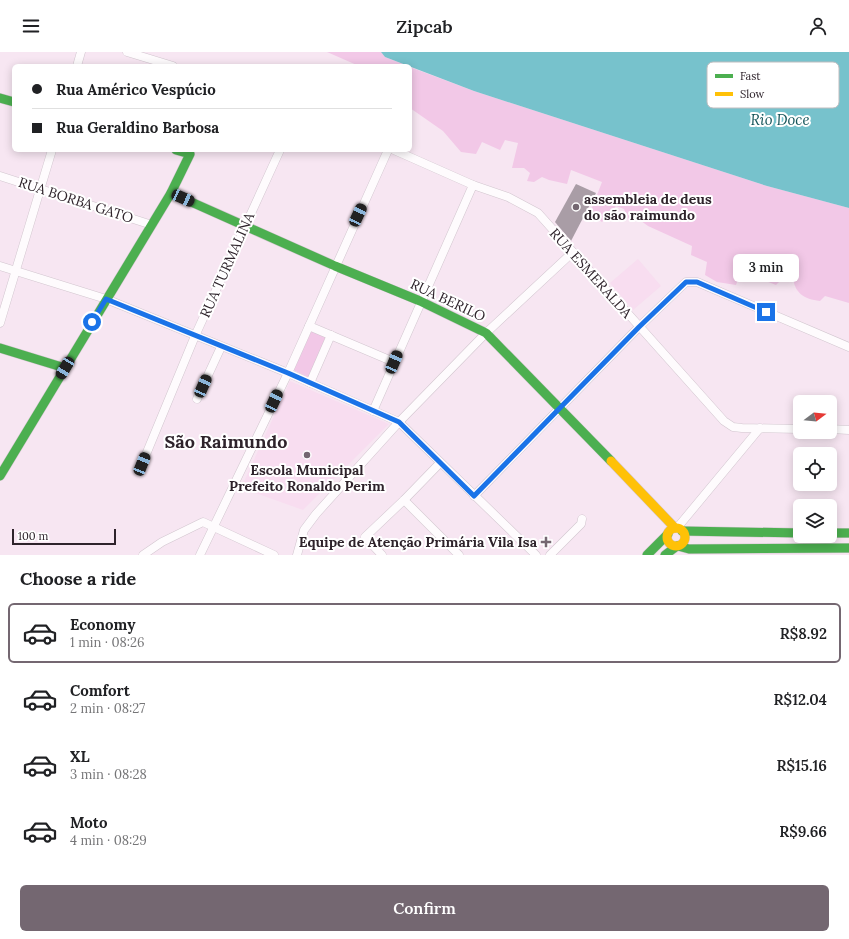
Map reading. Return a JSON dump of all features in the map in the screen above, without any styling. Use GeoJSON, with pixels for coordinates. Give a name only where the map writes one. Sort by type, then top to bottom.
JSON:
{"type":"FeatureCollection","features":[{"type":"Feature","properties":{"kind":"street"},"geometry":{"type":"LineString","coordinates":[[78,64],[81,52]]}},
{"type":"Feature","properties":{"kind":"street"},"geometry":{"type":"LineString","coordinates":[[127,52],[166,64]]}},
{"type":"Feature","properties":{"kind":"street"},"geometry":{"type":"LineString","coordinates":[[0,98],[12,101]]}},
{"type":"Feature","properties":{"kind":"street"},"geometry":{"type":"LineString","coordinates":[[0,323],[51,152]]}},
{"type":"Feature","properties":{"kind":"street"},"geometry":{"type":"LineString","coordinates":[[1,472],[171,193],[191,152]]}},
{"type":"Feature","properties":{"kind":"street","name":"RUA TURMALINA"},"geometry":{"type":"LineString","coordinates":[[140,469],[195,336],[279,152]]}},
{"type":"Feature","properties":{"kind":"street"},"geometry":{"type":"LineString","coordinates":[[200,555],[215,527],[288,373],[387,152]]}},
{"type":"Feature","properties":{"kind":"street","name":"RUA ESMERALDA"},"geometry":{"type":"LineString","coordinates":[[399,152],[473,185],[508,197],[538,213],[724,421],[733,427],[793,429]]}},
{"type":"Feature","properties":{"kind":"street","name":"RUA BORBA GATO"},"geometry":{"type":"LineString","coordinates":[[0,176],[152,225]]}},
{"type":"Feature","properties":{"kind":"street"},"geometry":{"type":"LineString","coordinates":[[372,411],[473,185]]}},
{"type":"Feature","properties":{"kind":"street","name":"RUA BERILO"},"geometry":{"type":"LineString","coordinates":[[171,193],[335,266],[420,301],[486,333],[676,530],[669,542],[677,546]]}},
{"type":"Feature","properties":{"kind":"street"},"geometry":{"type":"LineString","coordinates":[[297,555],[304,530],[316,514],[399,422],[486,333],[573,252]]}},
{"type":"Feature","properties":{"kind":"street"},"geometry":{"type":"LineString","coordinates":[[0,266],[106,299],[288,373],[399,422],[536,555]]}},
{"type":"Feature","properties":{"kind":"street"},"geometry":{"type":"LineString","coordinates":[[474,496],[639,327],[686,282],[697,282],[849,347]]}},
{"type":"Feature","properties":{"kind":"street"},"geometry":{"type":"LineString","coordinates":[[309,326],[394,362]]}},
{"type":"Feature","properties":{"kind":"street"},"geometry":{"type":"LineString","coordinates":[[310,383],[331,335]]}},
{"type":"Feature","properties":{"kind":"street"},"geometry":{"type":"LineString","coordinates":[[197,399],[221,346]]}},
{"type":"Feature","properties":{"kind":"street"},"geometry":{"type":"LineString","coordinates":[[0,348],[65,368]]}},
{"type":"Feature","properties":{"kind":"street"},"geometry":{"type":"LineString","coordinates":[[647,555],[676,530],[760,428]]}},
{"type":"Feature","properties":{"kind":"street"},"geometry":{"type":"LineString","coordinates":[[837,429],[849,430]]}},
{"type":"Feature","properties":{"kind":"street"},"geometry":{"type":"LineString","coordinates":[[382,555],[365,537],[440,463]]}},
{"type":"Feature","properties":{"kind":"street"},"geometry":{"type":"LineString","coordinates":[[404,500],[459,555]]}},
{"type":"Feature","properties":{"kind":"street"},"geometry":{"type":"LineString","coordinates":[[550,555],[580,524],[582,519]]}},
{"type":"Feature","properties":{"kind":"street"},"geometry":{"type":"LineString","coordinates":[[144,555],[162,542],[203,522],[274,555]]}},
{"type":"Feature","properties":{"kind":"street"},"geometry":{"type":"LineString","coordinates":[[676,530],[793,533]]}},
{"type":"Feature","properties":{"kind":"street"},"geometry":{"type":"LineString","coordinates":[[666,555],[682,544],[685,539],[676,530]]}},
{"type":"Feature","properties":{"kind":"street"},"geometry":{"type":"LineString","coordinates":[[764,532],[765,548]]}},
{"type":"Feature","properties":{"kind":"street"},"geometry":{"type":"LineString","coordinates":[[837,533],[849,533]]}},
{"type":"Feature","properties":{"kind":"street"},"geometry":{"type":"LineString","coordinates":[[677,546],[689,549],[849,548]]}},
{"type":"Feature","properties":{"kind":"shaded area"},"geometry":{"type":"Polygon","coordinates":[[[327,52],[381,52],[385,57],[403,64],[354,64],[327,52]]]}},
{"type":"Feature","properties":{"kind":"shaded area"},"geometry":{"type":"Polygon","coordinates":[[[412,68],[474,91],[767,186],[849,208],[849,303],[825,296],[820,301],[809,299],[801,294],[795,287],[793,276],[784,277],[776,285],[741,271],[736,285],[717,282],[705,275],[707,262],[691,255],[692,246],[648,226],[637,218],[629,222],[624,209],[616,206],[602,222],[590,213],[602,182],[571,170],[567,184],[542,177],[534,182],[527,181],[530,173],[524,168],[512,168],[518,143],[505,140],[500,150],[482,142],[476,154],[461,152],[443,131],[412,109],[412,68]]]}},
{"type":"Feature","properties":{"kind":"shaded area"},"geometry":{"type":"Polygon","coordinates":[[[638,259],[661,286],[633,310],[610,283],[638,259]]]}},
{"type":"Feature","properties":{"kind":"shaded area"},"geometry":{"type":"Polygon","coordinates":[[[309,327],[329,336],[310,378],[291,369],[309,327]]]}},
{"type":"Feature","properties":{"kind":"shaded area","name":"Escola Municipal Prefeito Ronaldo Perim"},"geometry":{"type":"Polygon","coordinates":[[[290,381],[389,424],[303,510],[241,488],[290,381]]]}},
{"type":"Feature","properties":{"kind":"water","name":"Rio Doce"},"geometry":{"type":"Polygon","coordinates":[[[381,52],[849,52],[849,208],[767,186],[474,91],[412,67],[412,64],[403,64],[385,57],[381,52]]]}},
{"type":"Feature","properties":{"kind":"building","name":"assembleia de deus do são raimundo"},"geometry":{"type":"Polygon","coordinates":[[[576,184],[596,193],[571,241],[555,222],[576,184]]]}},
{"type":"Feature","properties":{"kind":"traffic: fast"},"geometry":{"type":"LineString","coordinates":[[0,98],[12,101]]}},
{"type":"Feature","properties":{"kind":"traffic: fast"},"geometry":{"type":"LineString","coordinates":[[0,476],[171,193],[190,154],[183,152]]}},
{"type":"Feature","properties":{"kind":"traffic: fast"},"geometry":{"type":"LineString","coordinates":[[171,193],[335,266],[420,301],[486,333],[611,461]]}},
{"type":"Feature","properties":{"kind":"traffic: fast"},"geometry":{"type":"LineString","coordinates":[[0,348],[65,368]]}},
{"type":"Feature","properties":{"kind":"traffic: fast"},"geometry":{"type":"LineString","coordinates":[[682,531],[793,533]]}},
{"type":"Feature","properties":{"kind":"traffic: fast"},"geometry":{"type":"LineString","coordinates":[[837,533],[849,533]]}},
{"type":"Feature","properties":{"kind":"traffic: fast"},"geometry":{"type":"LineString","coordinates":[[647,555],[668,534]]}},
{"type":"Feature","properties":{"kind":"traffic: fast"},"geometry":{"type":"LineString","coordinates":[[665,555],[677,546]]}},
{"type":"Feature","properties":{"kind":"traffic: fast"},"geometry":{"type":"LineString","coordinates":[[678,546],[689,549],[849,548]]}},
{"type":"Feature","properties":{"kind":"traffic: slow"},"geometry":{"type":"LineString","coordinates":[[611,461],[675,528]]}},
{"type":"Feature","properties":{"kind":"traffic: slow"},"geometry":{"type":"LineString","coordinates":[[676,528],[682,531],[685,537],[682,543],[676,546],[670,543],[667,537],[670,531],[676,528]]}},
{"type":"Feature","properties":{"kind":"place","name":"assembleia de deus do são raimundo"},"geometry":{"type":"Point","coordinates":[576,207]}},
{"type":"Feature","properties":{"kind":"place","name":"Escola Municipal Prefeito Ronaldo Perim"},"geometry":{"type":"Point","coordinates":[307,455]}},
{"type":"Feature","properties":{"kind":"place","name":"Equipe de Atenção Primária Vila Isa"},"geometry":{"type":"Point","coordinates":[546,542]}},
{"type":"Feature","properties":{"kind":"district","name":"São Raimundo"},"geometry":{"type":"Point","coordinates":[226,442]}},
{"type":"Feature","properties":{"kind":"route"},"geometry":{"type":"LineString","coordinates":[[92,322],[106,299],[288,373],[399,422],[474,496],[639,327],[686,282],[697,282],[766,312]]}}]}
